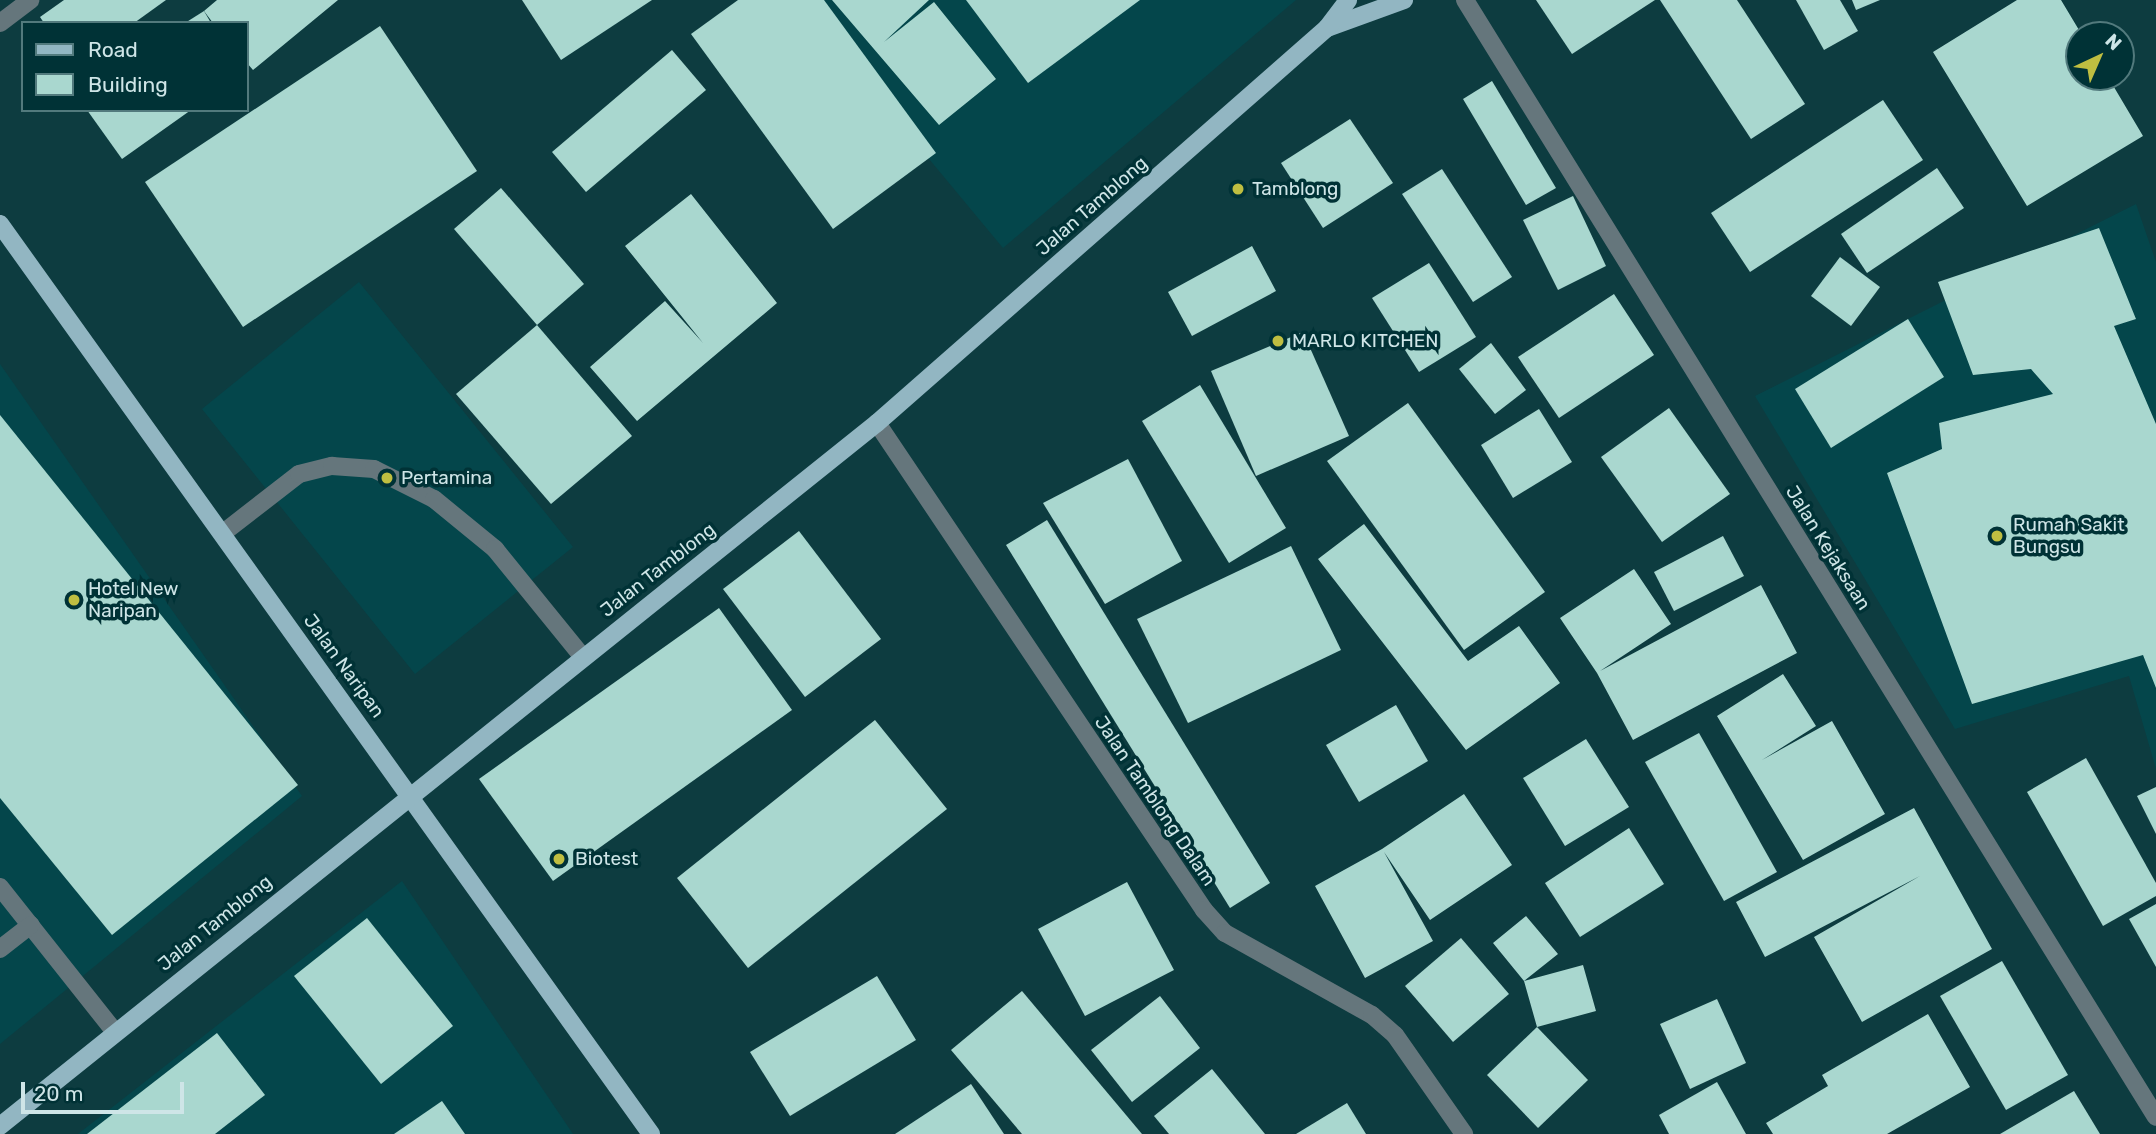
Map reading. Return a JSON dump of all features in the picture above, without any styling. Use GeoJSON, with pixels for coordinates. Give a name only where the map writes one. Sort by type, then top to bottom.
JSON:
{"type":"FeatureCollection","features":[{"type":"Feature","properties":{"kind":"main road","name":"Jalan Tamblong"},"geometry":{"type":"LineString","coordinates":[[0,1126],[114,1031],[877,423],[1327,28],[1348,0]]}},
{"type":"Feature","properties":{"kind":"main road","name":"Jalan Tamblong"},"geometry":{"type":"LineString","coordinates":[[1327,28],[1404,0]]}},
{"type":"Feature","properties":{"kind":"main road","name":"Jalan Naripan"},"geometry":{"type":"LineString","coordinates":[[3,235],[411,793],[651,1134]]}},
{"type":"Feature","properties":{"kind":"street"},"geometry":{"type":"LineString","coordinates":[[0,23],[30,0]]}},
{"type":"Feature","properties":{"kind":"street","name":"Jalan Kejaksaan"},"geometry":{"type":"LineString","coordinates":[[1465,0],[2156,1117]]}},
{"type":"Feature","properties":{"kind":"street","name":"Jalan Tamblong Dalam"},"geometry":{"type":"LineString","coordinates":[[877,423],[1204,911],[1224,933],[1380,1022],[1408,1050],[1464,1134]]}},
{"type":"Feature","properties":{"kind":"street"},"geometry":{"type":"LineString","coordinates":[[223,533],[299,474],[332,466],[374,469],[434,499],[495,549],[582,656]]}},
{"type":"Feature","properties":{"kind":"street"},"geometry":{"type":"LineString","coordinates":[[0,887],[114,1031]]}},
{"type":"Feature","properties":{"kind":"street"},"geometry":{"type":"LineString","coordinates":[[0,949],[31,925]]}},
{"type":"Feature","properties":{"kind":"shaded area"},"geometry":{"type":"Polygon","coordinates":[[[797,0],[1296,0],[1003,248],[797,0]]]}},
{"type":"Feature","properties":{"kind":"shaded area","name":"Rumah Sakit Bungsu"},"geometry":{"type":"Polygon","coordinates":[[[2136,204],[2156,262],[2156,769],[2129,676],[1955,729],[1755,396],[2136,204]]]}},
{"type":"Feature","properties":{"kind":"shaded area","name":"Pertamina"},"geometry":{"type":"Polygon","coordinates":[[[359,282],[573,547],[415,674],[202,409],[359,282]]]}},
{"type":"Feature","properties":{"kind":"shaded area","name":"Hotel New Naripan"},"geometry":{"type":"Polygon","coordinates":[[[0,364],[302,796],[0,1044],[0,364]]]}},
{"type":"Feature","properties":{"kind":"shaded area"},"geometry":{"type":"Polygon","coordinates":[[[402,881],[573,1134],[78,1134],[402,881]]]}},
{"type":"Feature","properties":{"kind":"building"},"geometry":{"type":"Polygon","coordinates":[[[64,0],[166,0],[137,21],[43,21],[40,17],[64,0]]]}},
{"type":"Feature","properties":{"kind":"building"},"geometry":{"type":"Polygon","coordinates":[[[217,0],[338,0],[253,70],[248,64],[248,21],[212,21],[204,11],[217,0]]]}},
{"type":"Feature","properties":{"kind":"building"},"geometry":{"type":"Polygon","coordinates":[[[522,0],[652,0],[561,60],[522,0]]]}},
{"type":"Feature","properties":{"kind":"building"},"geometry":{"type":"Polygon","coordinates":[[[738,0],[824,0],[936,153],[833,229],[691,34],[738,0]]]}},
{"type":"Feature","properties":{"kind":"building"},"geometry":{"type":"Polygon","coordinates":[[[832,0],[929,0],[884,42],[934,2],[996,79],[939,125],[832,0]]]}},
{"type":"Feature","properties":{"kind":"building"},"geometry":{"type":"Polygon","coordinates":[[[966,0],[1140,0],[1028,83],[966,0]]]}},
{"type":"Feature","properties":{"kind":"building"},"geometry":{"type":"Polygon","coordinates":[[[1536,0],[1655,0],[1572,54],[1536,0]]]}},
{"type":"Feature","properties":{"kind":"building"},"geometry":{"type":"Polygon","coordinates":[[[1660,0],[1737,0],[1805,104],[1751,139],[1660,0]]]}},
{"type":"Feature","properties":{"kind":"building"},"geometry":{"type":"Polygon","coordinates":[[[1796,0],[1840,0],[1858,31],[1824,50],[1796,0]]]}},
{"type":"Feature","properties":{"kind":"building"},"geometry":{"type":"Polygon","coordinates":[[[1852,0],[1880,0],[1856,10],[1852,0]]]}},
{"type":"Feature","properties":{"kind":"building"},"geometry":{"type":"Polygon","coordinates":[[[2017,0],[2061,0],[2074,21],[2065,21],[2065,91],[2116,91],[2143,136],[2027,206],[1933,52],[2017,0]]]}},
{"type":"Feature","properties":{"kind":"building"},"geometry":{"type":"Polygon","coordinates":[[[204,11],[210,21],[188,21],[204,11]]]}},
{"type":"Feature","properties":{"kind":"building"},"geometry":{"type":"Polygon","coordinates":[[[380,26],[477,171],[243,327],[145,182],[380,26]]]}},
{"type":"Feature","properties":{"kind":"building"},"geometry":{"type":"Polygon","coordinates":[[[672,50],[706,90],[586,192],[552,152],[672,50]]]}},
{"type":"Feature","properties":{"kind":"building"},"geometry":{"type":"Polygon","coordinates":[[[1492,81],[1556,188],[1526,205],[1463,99],[1492,81]]]}},
{"type":"Feature","properties":{"kind":"building"},"geometry":{"type":"Polygon","coordinates":[[[1883,100],[1923,160],[1750,272],[1711,213],[1883,100]]]}},
{"type":"Feature","properties":{"kind":"building"},"geometry":{"type":"Polygon","coordinates":[[[88,112],[188,112],[122,159],[88,112]]]}},
{"type":"Feature","properties":{"kind":"building"},"geometry":{"type":"Polygon","coordinates":[[[1350,119],[1393,183],[1323,228],[1281,163],[1350,119]]]}},
{"type":"Feature","properties":{"kind":"building"},"geometry":{"type":"Polygon","coordinates":[[[1937,168],[1964,208],[1867,273],[1841,234],[1937,168]]]}},
{"type":"Feature","properties":{"kind":"building"},"geometry":{"type":"Polygon","coordinates":[[[1442,169],[1512,277],[1473,302],[1402,194],[1442,169]]]}},
{"type":"Feature","properties":{"kind":"building"},"geometry":{"type":"Polygon","coordinates":[[[501,188],[584,284],[537,325],[454,229],[501,188]]]}},
{"type":"Feature","properties":{"kind":"building"},"geometry":{"type":"Polygon","coordinates":[[[691,194],[777,303],[637,421],[590,367],[665,301],[703,343],[625,246],[691,194]]]}},
{"type":"Feature","properties":{"kind":"building"},"geometry":{"type":"Polygon","coordinates":[[[1573,196],[1606,266],[1558,290],[1523,220],[1573,196]]]}},
{"type":"Feature","properties":{"kind":"building","name":"Rumah Sakit Bungsu"},"geometry":{"type":"Polygon","coordinates":[[[2099,228],[2136,319],[2114,326],[2156,424],[2156,688],[2143,655],[1972,704],[1887,473],[1942,449],[1939,423],[2053,394],[2031,369],[1973,375],[1938,282],[2099,228]]]}},
{"type":"Feature","properties":{"kind":"building"},"geometry":{"type":"Polygon","coordinates":[[[1252,246],[1276,291],[1192,336],[1168,292],[1252,246]]]}},
{"type":"Feature","properties":{"kind":"building"},"geometry":{"type":"Polygon","coordinates":[[[1840,257],[1880,287],[1851,326],[1811,296],[1840,257]]]}},
{"type":"Feature","properties":{"kind":"building"},"geometry":{"type":"Polygon","coordinates":[[[1429,263],[1476,337],[1419,372],[1372,298],[1429,263]]]}},
{"type":"Feature","properties":{"kind":"building"},"geometry":{"type":"Polygon","coordinates":[[[1614,294],[1654,355],[1559,418],[1518,357],[1614,294]]]}},
{"type":"Feature","properties":{"kind":"building"},"geometry":{"type":"Polygon","coordinates":[[[1908,319],[1944,377],[1831,448],[1795,389],[1908,319]]]}},
{"type":"Feature","properties":{"kind":"building"},"geometry":{"type":"Polygon","coordinates":[[[537,325],[632,436],[551,504],[456,394],[537,325]]]}},
{"type":"Feature","properties":{"kind":"building"},"geometry":{"type":"Polygon","coordinates":[[[1303,332],[1349,436],[1256,476],[1211,371],[1303,332]]]}},
{"type":"Feature","properties":{"kind":"building"},"geometry":{"type":"Polygon","coordinates":[[[1491,343],[1526,390],[1495,414],[1459,369],[1491,343]]]}},
{"type":"Feature","properties":{"kind":"building"},"geometry":{"type":"Polygon","coordinates":[[[1200,385],[1286,528],[1229,563],[1142,421],[1200,385]]]}},
{"type":"Feature","properties":{"kind":"building"},"geometry":{"type":"Polygon","coordinates":[[[1408,403],[1545,592],[1464,650],[1327,461],[1408,403]]]}},
{"type":"Feature","properties":{"kind":"building"},"geometry":{"type":"Polygon","coordinates":[[[1669,408],[1730,494],[1662,542],[1601,457],[1669,408]]]}},
{"type":"Feature","properties":{"kind":"building"},"geometry":{"type":"Polygon","coordinates":[[[1539,409],[1572,462],[1513,498],[1481,445],[1539,409]]]}},
{"type":"Feature","properties":{"kind":"building","name":"Hotel New Naripan"},"geometry":{"type":"Polygon","coordinates":[[[0,415],[298,785],[112,935],[0,798],[0,415]]]}},
{"type":"Feature","properties":{"kind":"building"},"geometry":{"type":"Polygon","coordinates":[[[1128,459],[1182,561],[1105,604],[1043,503],[1128,459]]]}},
{"type":"Feature","properties":{"kind":"building"},"geometry":{"type":"Polygon","coordinates":[[[1047,520],[1270,883],[1230,908],[1006,545],[1047,520]]]}},
{"type":"Feature","properties":{"kind":"building"},"geometry":{"type":"Polygon","coordinates":[[[1364,524],[1468,661],[1519,626],[1560,683],[1466,750],[1318,559],[1364,524]]]}},
{"type":"Feature","properties":{"kind":"building"},"geometry":{"type":"Polygon","coordinates":[[[799,531],[881,639],[805,697],[723,589],[799,531]]]}},
{"type":"Feature","properties":{"kind":"building"},"geometry":{"type":"Polygon","coordinates":[[[1723,536],[1744,576],[1674,611],[1654,572],[1723,536]]]}},
{"type":"Feature","properties":{"kind":"building"},"geometry":{"type":"Polygon","coordinates":[[[1291,546],[1341,650],[1188,723],[1137,619],[1291,546]]]}},
{"type":"Feature","properties":{"kind":"building"},"geometry":{"type":"Polygon","coordinates":[[[1634,569],[1671,624],[1600,671],[1761,585],[1797,653],[1633,740],[1597,673],[1560,618],[1634,569]]]}},
{"type":"Feature","properties":{"kind":"building"},"geometry":{"type":"Polygon","coordinates":[[[719,608],[792,710],[553,881],[479,779],[719,608]]]}},
{"type":"Feature","properties":{"kind":"building"},"geometry":{"type":"Polygon","coordinates":[[[1783,674],[1816,726],[1762,760],[1832,721],[1885,814],[1803,860],[1717,716],[1783,674]]]}},
{"type":"Feature","properties":{"kind":"building"},"geometry":{"type":"Polygon","coordinates":[[[1396,705],[1428,761],[1359,802],[1326,745],[1396,705]]]}},
{"type":"Feature","properties":{"kind":"building"},"geometry":{"type":"Polygon","coordinates":[[[875,720],[947,809],[748,968],[677,878],[875,720]]]}},
{"type":"Feature","properties":{"kind":"building"},"geometry":{"type":"Polygon","coordinates":[[[1699,733],[1777,872],[1724,901],[1645,762],[1699,733]]]}},
{"type":"Feature","properties":{"kind":"building"},"geometry":{"type":"Polygon","coordinates":[[[1586,739],[1629,807],[1565,846],[1523,778],[1586,739]]]}},
{"type":"Feature","properties":{"kind":"building"},"geometry":{"type":"Polygon","coordinates":[[[2086,758],[2156,883],[2156,896],[2103,926],[2027,792],[2086,758]]]}},
{"type":"Feature","properties":{"kind":"building"},"geometry":{"type":"Polygon","coordinates":[[[2156,787],[2156,834],[2137,796],[2156,787]]]}},
{"type":"Feature","properties":{"kind":"building"},"geometry":{"type":"Polygon","coordinates":[[[1464,794],[1512,865],[1430,920],[1384,852],[1433,941],[1365,978],[1315,886],[1382,849],[1464,794]]]}},
{"type":"Feature","properties":{"kind":"building"},"geometry":{"type":"Polygon","coordinates":[[[1914,808],[1992,949],[1862,1022],[1814,937],[1920,876],[1765,957],[1736,902],[1914,808]]]}},
{"type":"Feature","properties":{"kind":"building"},"geometry":{"type":"Polygon","coordinates":[[[1629,828],[1664,884],[1580,937],[1545,883],[1629,828]]]}},
{"type":"Feature","properties":{"kind":"building"},"geometry":{"type":"Polygon","coordinates":[[[1127,882],[1174,970],[1085,1016],[1038,929],[1127,882]]]}},
{"type":"Feature","properties":{"kind":"building"},"geometry":{"type":"Polygon","coordinates":[[[2156,904],[2156,967],[2129,919],[2156,904]]]}},
{"type":"Feature","properties":{"kind":"building"},"geometry":{"type":"Polygon","coordinates":[[[1526,916],[1558,954],[1524,981],[1493,943],[1526,916]]]}},
{"type":"Feature","properties":{"kind":"building"},"geometry":{"type":"Polygon","coordinates":[[[367,918],[453,1026],[381,1084],[294,976],[367,918]]]}},
{"type":"Feature","properties":{"kind":"building"},"geometry":{"type":"Polygon","coordinates":[[[1461,938],[1509,994],[1453,1042],[1405,986],[1461,938]]]}},
{"type":"Feature","properties":{"kind":"building"},"geometry":{"type":"Polygon","coordinates":[[[2002,961],[2068,1075],[2006,1110],[1940,996],[2002,961]]]}},
{"type":"Feature","properties":{"kind":"building"},"geometry":{"type":"Polygon","coordinates":[[[1583,965],[1596,1011],[1537,1027],[1524,981],[1583,965]]]}},
{"type":"Feature","properties":{"kind":"building"},"geometry":{"type":"Polygon","coordinates":[[[877,976],[916,1040],[790,1116],[750,1052],[877,976]]]}},
{"type":"Feature","properties":{"kind":"building"},"geometry":{"type":"Polygon","coordinates":[[[1022,991],[1142,1134],[1022,1134],[951,1050],[1022,991]]]}},
{"type":"Feature","properties":{"kind":"building"},"geometry":{"type":"Polygon","coordinates":[[[1160,996],[1200,1048],[1132,1102],[1091,1050],[1160,996]]]}},
{"type":"Feature","properties":{"kind":"building"},"geometry":{"type":"Polygon","coordinates":[[[1717,999],[1746,1063],[1690,1089],[1660,1024],[1717,999]]]}},
{"type":"Feature","properties":{"kind":"building"},"geometry":{"type":"Polygon","coordinates":[[[1928,1014],[1970,1087],[1887,1134],[1773,1134],[1766,1123],[1828,1086],[1822,1075],[1928,1014]]]}},
{"type":"Feature","properties":{"kind":"building"},"geometry":{"type":"Polygon","coordinates":[[[1537,1027],[1588,1080],[1538,1128],[1487,1075],[1537,1027]]]}},
{"type":"Feature","properties":{"kind":"building"},"geometry":{"type":"Polygon","coordinates":[[[217,1033],[265,1095],[215,1134],[87,1134],[217,1033]]]}},
{"type":"Feature","properties":{"kind":"building"},"geometry":{"type":"Polygon","coordinates":[[[1212,1069],[1265,1134],[1169,1134],[1154,1116],[1212,1069]]]}},
{"type":"Feature","properties":{"kind":"building"},"geometry":{"type":"Polygon","coordinates":[[[1717,1082],[1746,1134],[1669,1134],[1659,1115],[1717,1082]]]}},
{"type":"Feature","properties":{"kind":"building"},"geometry":{"type":"Polygon","coordinates":[[[971,1084],[1004,1134],[895,1134],[971,1084]]]}},
{"type":"Feature","properties":{"kind":"building"},"geometry":{"type":"Polygon","coordinates":[[[2074,1091],[2100,1134],[2000,1134],[2074,1091]]]}},
{"type":"Feature","properties":{"kind":"building"},"geometry":{"type":"Polygon","coordinates":[[[442,1101],[465,1134],[394,1134],[442,1101]]]}},
{"type":"Feature","properties":{"kind":"building"},"geometry":{"type":"Polygon","coordinates":[[[1347,1103],[1366,1134],[1296,1134],[1347,1103]]]}},
{"type":"Feature","properties":{"kind":"place","name":"Tamblong"},"geometry":{"type":"Point","coordinates":[1238,189]}},
{"type":"Feature","properties":{"kind":"place","name":"MARLO KITCHEN"},"geometry":{"type":"Point","coordinates":[1278,341]}},
{"type":"Feature","properties":{"kind":"place","name":"Pertamina"},"geometry":{"type":"Point","coordinates":[387,478]}},
{"type":"Feature","properties":{"kind":"place","name":"Rumah Sakit Bungsu"},"geometry":{"type":"Point","coordinates":[1997,536]}},
{"type":"Feature","properties":{"kind":"place","name":"Hotel New Naripan"},"geometry":{"type":"Point","coordinates":[74,600]}},
{"type":"Feature","properties":{"kind":"place","name":"Biotest"},"geometry":{"type":"Point","coordinates":[559,859]}}]}
